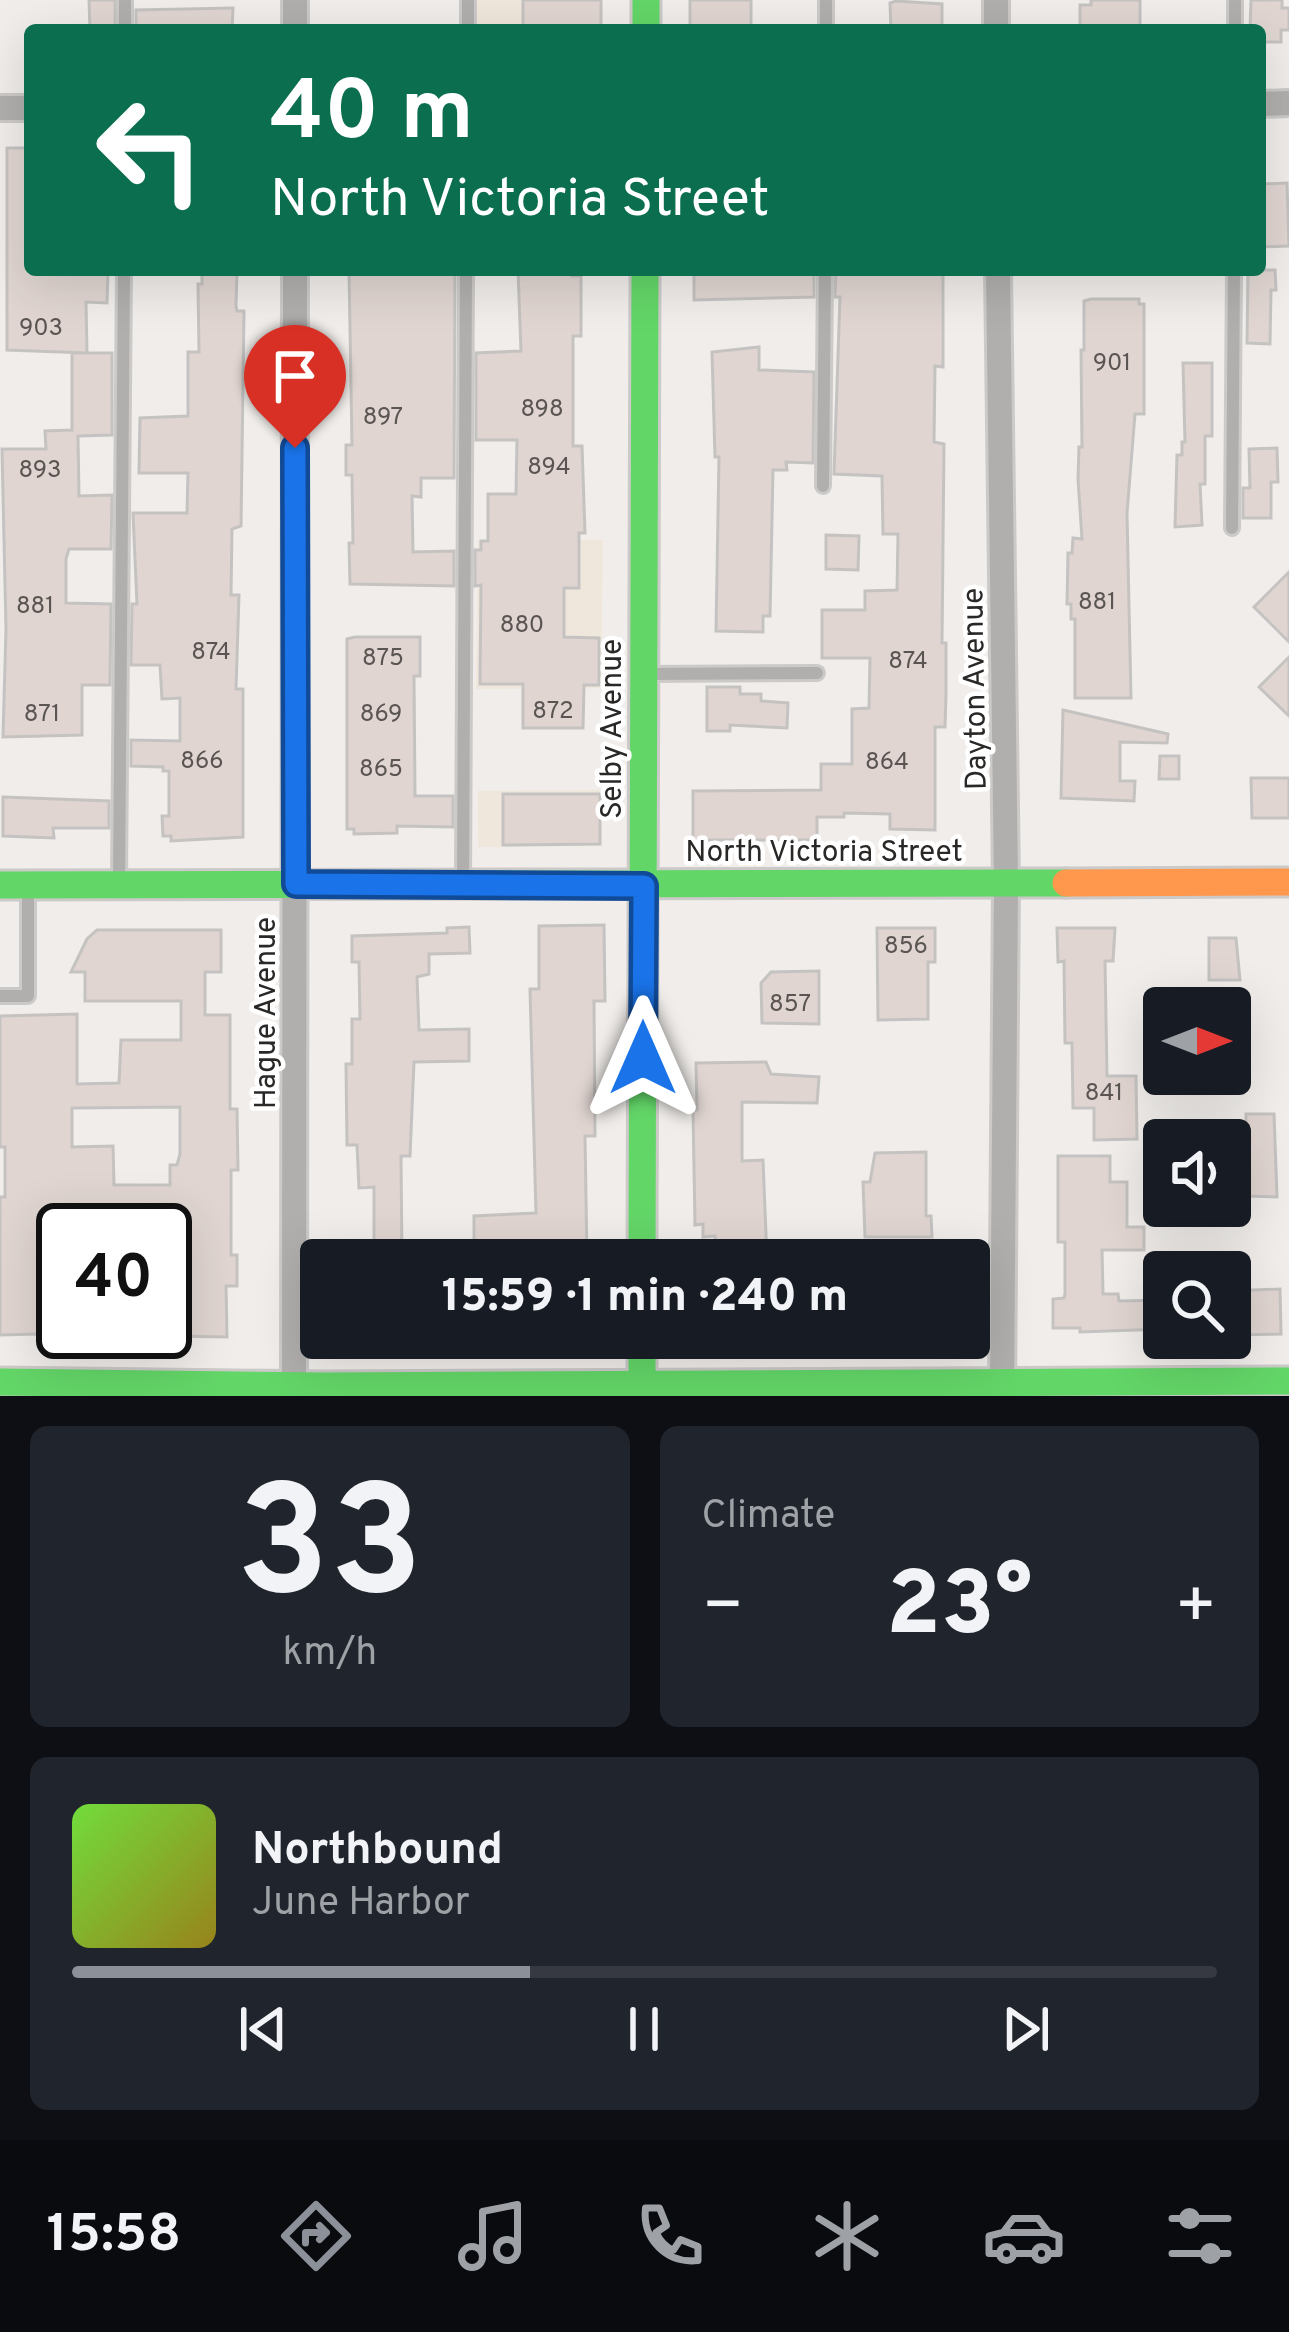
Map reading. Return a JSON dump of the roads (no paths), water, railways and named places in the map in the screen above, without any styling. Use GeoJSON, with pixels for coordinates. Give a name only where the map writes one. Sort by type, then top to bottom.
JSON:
{"type":"FeatureCollection","features":[{"type":"Feature","properties":{"kind":"street","name":"Hague Avenue"},"geometry":{"type":"LineString","coordinates":[[294,1391],[296,276]]}},
{"type":"Feature","properties":{"kind":"street","name":"Selby Avenue"},"geometry":{"type":"LineString","coordinates":[[643,1239],[645,276]]}},
{"type":"Feature","properties":{"kind":"street","name":"Dayton Avenue"},"geometry":{"type":"LineString","coordinates":[[998,276],[1006,883],[1002,1388]]}},
{"type":"Feature","properties":{"kind":"street","name":"North Victoria Street"},"geometry":{"type":"LineString","coordinates":[[14,885],[1289,882]]}},
{"type":"Feature","properties":{"kind":"street"},"geometry":{"type":"LineString","coordinates":[[642,1359],[642,1390]]}},
{"type":"Feature","properties":{"kind":"street"},"geometry":{"type":"LineString","coordinates":[[0,1382],[294,1391],[1002,1388],[1289,1381]]}},
{"type":"Feature","properties":{"kind":"lane"},"geometry":{"type":"LineString","coordinates":[[119,885],[124,276]]}},
{"type":"Feature","properties":{"kind":"lane"},"geometry":{"type":"LineString","coordinates":[[463,884],[466,276]]}},
{"type":"Feature","properties":{"kind":"lane"},"geometry":{"type":"LineString","coordinates":[[824,486],[825,276]]}},
{"type":"Feature","properties":{"kind":"lane"},"geometry":{"type":"LineString","coordinates":[[1232,528],[1234,276]]}},
{"type":"Feature","properties":{"kind":"lane"},"geometry":{"type":"LineString","coordinates":[[644,674],[817,673]]}},
{"type":"Feature","properties":{"kind":"lane"},"geometry":{"type":"LineString","coordinates":[[0,996],[28,996],[14,885]]}}]}
